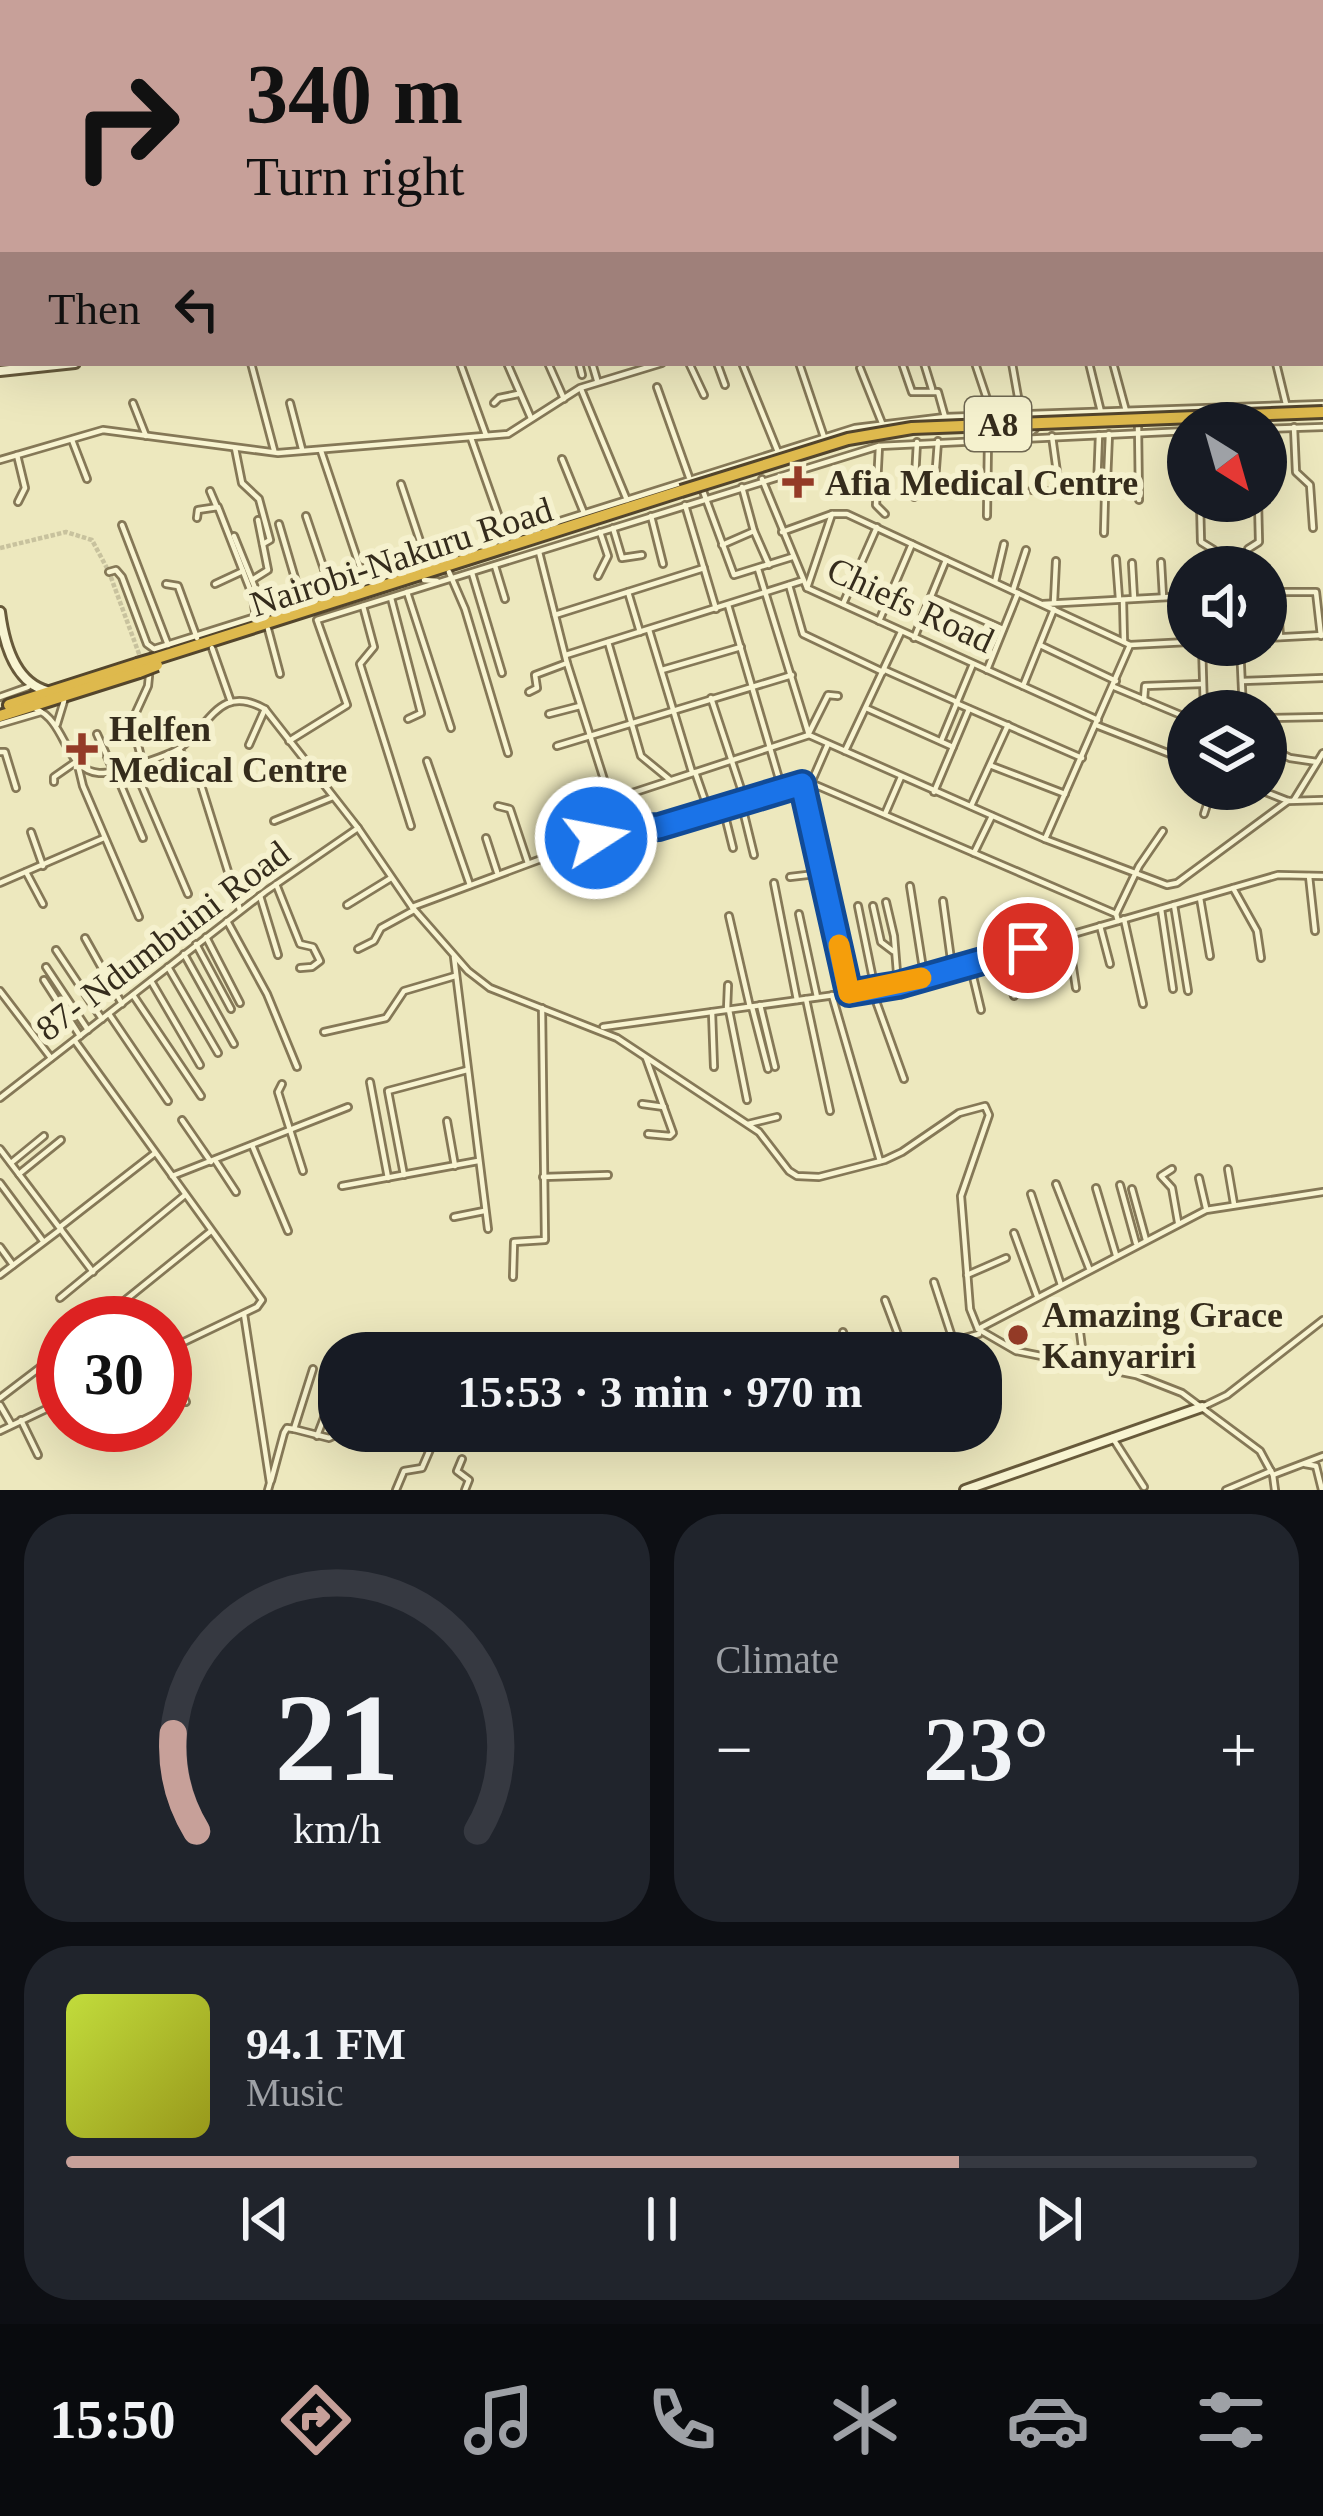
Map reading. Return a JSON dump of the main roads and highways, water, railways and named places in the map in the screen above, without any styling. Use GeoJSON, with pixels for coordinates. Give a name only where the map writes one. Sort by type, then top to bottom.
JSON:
{"type":"FeatureCollection","features":[{"type":"Feature","properties":{"kind":"highway","name":"A8"},"geometry":{"type":"LineString","coordinates":[[1287,410],[1323,411]]}},
{"type":"Feature","properties":{"kind":"highway","name":"A8"},"geometry":{"type":"LineString","coordinates":[[1287,413],[1323,411]]}},
{"type":"Feature","properties":{"kind":"highway","name":"A8"},"geometry":{"type":"LineString","coordinates":[[683,498],[723,473],[848,439],[912,428],[1167,419]]}},
{"type":"Feature","properties":{"kind":"highway","name":"A8"},"geometry":{"type":"LineString","coordinates":[[155,658],[665,492],[683,498],[704,495],[878,439],[1167,426]]}},
{"type":"Feature","properties":{"kind":"highway","name":"Nairobi-Nakuru Road"},"geometry":{"type":"LineString","coordinates":[[140,670],[155,658],[212,648],[366,603],[427,571],[448,577],[683,498]]}},
{"type":"Feature","properties":{"kind":"highway","name":"A8"},"geometry":{"type":"LineString","coordinates":[[0,716],[54,691],[140,670]]}},
{"type":"Feature","properties":{"kind":"highway","name":"A8"},"geometry":{"type":"LineString","coordinates":[[24,705],[140,670]]}},
{"type":"Feature","properties":{"kind":"tunnel"},"geometry":{"type":"LineString","coordinates":[[0,548],[66,532],[92,540],[142,662]]}},
{"type":"Feature","properties":{"kind":"place","name":"Afia Medical Centre"},"geometry":{"type":"Point","coordinates":[798,482]}},
{"type":"Feature","properties":{"kind":"place","name":"Helfen Medical Centre"},"geometry":{"type":"Point","coordinates":[82,749]}},
{"type":"Feature","properties":{"kind":"place","name":"Amazing Grace Kanyariri"},"geometry":{"type":"Point","coordinates":[1018,1335]}}]}
